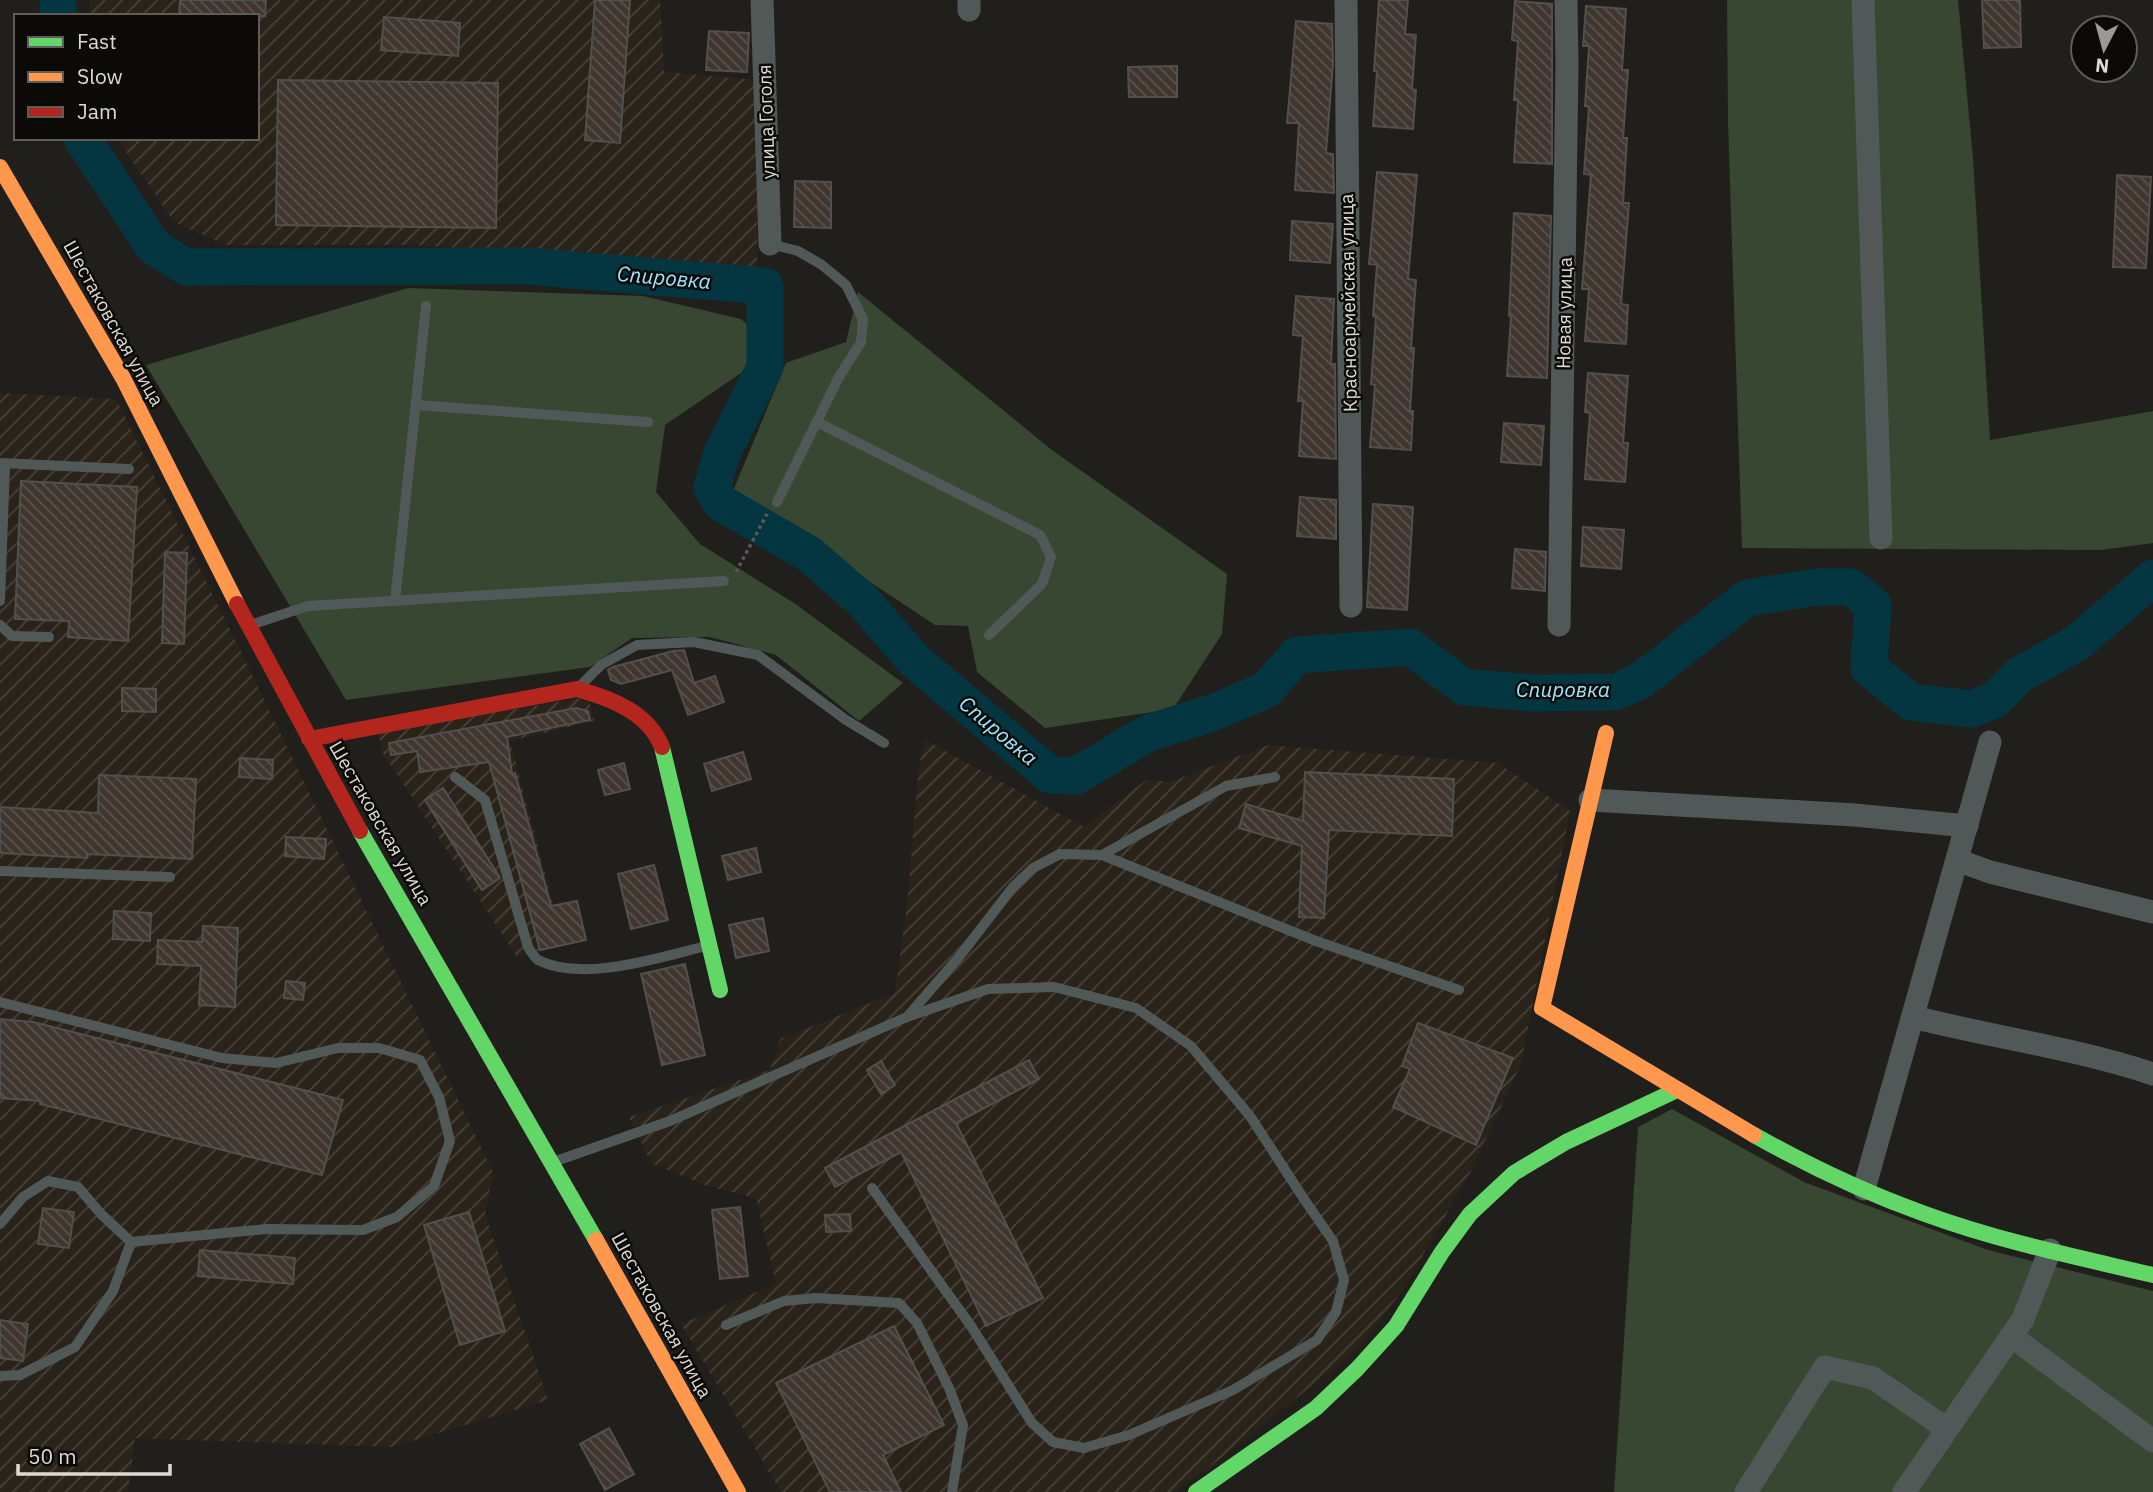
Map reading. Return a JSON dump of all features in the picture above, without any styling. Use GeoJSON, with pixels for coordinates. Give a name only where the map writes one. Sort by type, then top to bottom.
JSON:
{"type":"FeatureCollection","features":[{"type":"Feature","properties":{"kind":"street","name":"улица Гоголя"},"geometry":{"type":"LineString","coordinates":[[762,0],[770,244]]}},
{"type":"Feature","properties":{"kind":"street","name":"Красноармейская улица"},"geometry":{"type":"LineString","coordinates":[[1346,0],[1351,606]]}},
{"type":"Feature","properties":{"kind":"street","name":"Новая улица"},"geometry":{"type":"LineString","coordinates":[[1559,625],[1566,0]]}},
{"type":"Feature","properties":{"kind":"street"},"geometry":{"type":"LineString","coordinates":[[1863,0],[1881,538]]}},
{"type":"Feature","properties":{"kind":"street","name":"Шестаковская улица"},"geometry":{"type":"LineString","coordinates":[[0,167],[123,378],[248,626],[343,802],[552,1162],[738,1492]]}},
{"type":"Feature","properties":{"kind":"street"},"geometry":{"type":"LineString","coordinates":[[309,739],[577,689],[614,699],[647,722],[661,743],[720,990]]}},
{"type":"Feature","properties":{"kind":"street"},"geometry":{"type":"LineString","coordinates":[[1606,733],[1542,1008],[1677,1090],[1814,1167],[1894,1203],[1994,1237],[2153,1275]]}},
{"type":"Feature","properties":{"kind":"street"},"geometry":{"type":"LineString","coordinates":[[1864,1189],[1990,741]]}},
{"type":"Feature","properties":{"kind":"street"},"geometry":{"type":"LineString","coordinates":[[1590,800],[1855,815],[1967,825]]}},
{"type":"Feature","properties":{"kind":"street"},"geometry":{"type":"LineString","coordinates":[[1957,860],[1990,872],[2153,912]]}},
{"type":"Feature","properties":{"kind":"street"},"geometry":{"type":"LineString","coordinates":[[1913,1017],[2054,1048],[2153,1074]]}},
{"type":"Feature","properties":{"kind":"street"},"geometry":{"type":"LineString","coordinates":[[1196,1492],[1316,1408],[1357,1369],[1396,1326],[1442,1252],[1470,1214],[1514,1173],[1566,1142],[1677,1090]]}},
{"type":"Feature","properties":{"kind":"street"},"geometry":{"type":"LineString","coordinates":[[1908,1491],[2023,1319],[2050,1250]]}},
{"type":"Feature","properties":{"kind":"street"},"geometry":{"type":"LineString","coordinates":[[2011,1336],[2153,1441]]}},
{"type":"Feature","properties":{"kind":"street"},"geometry":{"type":"LineString","coordinates":[[1746,1492],[1825,1367],[1873,1378],[1947,1429]]}},
{"type":"Feature","properties":{"kind":"lane"},"geometry":{"type":"LineString","coordinates":[[770,244],[798,251],[822,265],[846,285],[863,319],[861,342],[839,377],[777,502]]}},
{"type":"Feature","properties":{"kind":"lane"},"geometry":{"type":"LineString","coordinates":[[396,601],[426,306]]}},
{"type":"Feature","properties":{"kind":"lane"},"geometry":{"type":"LineString","coordinates":[[416,405],[648,422]]}},
{"type":"Feature","properties":{"kind":"lane"},"geometry":{"type":"LineString","coordinates":[[817,422],[1040,535],[1051,557],[1042,583],[989,635]]}},
{"type":"Feature","properties":{"kind":"lane"},"geometry":{"type":"LineString","coordinates":[[0,601],[3,464],[130,469]]}},
{"type":"Feature","properties":{"kind":"lane"},"geometry":{"type":"LineString","coordinates":[[248,626],[309,607],[724,581]]}},
{"type":"Feature","properties":{"kind":"lane"},"geometry":{"type":"LineString","coordinates":[[0,625],[12,636],[49,636]]}},
{"type":"Feature","properties":{"kind":"lane"},"geometry":{"type":"LineString","coordinates":[[577,689],[601,665],[637,645],[694,642],[758,655],[846,720],[884,743]]}},
{"type":"Feature","properties":{"kind":"lane"},"geometry":{"type":"LineString","coordinates":[[455,777],[485,800],[528,947],[536,959],[559,966],[584,969],[620,966],[709,945]]}},
{"type":"Feature","properties":{"kind":"lane"},"geometry":{"type":"LineString","coordinates":[[1102,855],[1226,786],[1275,777]]}},
{"type":"Feature","properties":{"kind":"lane"},"geometry":{"type":"LineString","coordinates":[[907,1017],[959,957],[1013,887],[1033,867],[1060,854],[1102,855],[1316,941],[1459,990]]}},
{"type":"Feature","properties":{"kind":"lane"},"geometry":{"type":"LineString","coordinates":[[0,871],[170,877]]}},
{"type":"Feature","properties":{"kind":"lane"},"geometry":{"type":"LineString","coordinates":[[552,1162],[670,1121],[907,1017],[988,989],[1054,987],[1136,1008],[1192,1046],[1250,1116],[1334,1241],[1344,1280],[1336,1312],[1317,1340],[1243,1383],[1129,1434],[1084,1447],[1063,1444],[1053,1441],[1032,1423],[971,1326],[872,1188]]}},
{"type":"Feature","properties":{"kind":"lane"},"geometry":{"type":"LineString","coordinates":[[0,1002],[222,1058],[276,1063],[338,1048],[379,1048],[420,1060],[439,1097],[450,1141],[434,1186],[397,1217],[362,1230],[266,1229],[131,1242],[78,1187],[48,1181],[23,1197],[0,1224]]}},
{"type":"Feature","properties":{"kind":"lane"},"geometry":{"type":"LineString","coordinates":[[0,1376],[20,1375],[75,1347],[113,1291],[131,1242]]}},
{"type":"Feature","properties":{"kind":"lane"},"geometry":{"type":"LineString","coordinates":[[726,1325],[784,1301],[816,1298],[899,1303],[917,1324],[949,1388],[963,1425],[952,1492]]}},
{"type":"Feature","properties":{"kind":"path"},"geometry":{"type":"LineString","coordinates":[[724,581],[734,574],[764,519]]}},
{"type":"Feature","properties":{"kind":"shaded area"},"geometry":{"type":"Polygon","coordinates":[[[89,0],[660,0],[664,72],[758,80],[757,269],[415,245],[225,245],[174,222],[126,152],[122,140],[259,140],[259,14],[90,14],[89,0]]]}},
{"type":"Feature","properties":{"kind":"shaded area"},"geometry":{"type":"Polygon","coordinates":[[[0,393],[116,399],[493,1172],[485,1214],[548,1400],[392,1447],[135,1438],[128,1492],[0,1492],[0,393]]]}},
{"type":"Feature","properties":{"kind":"shaded area"},"geometry":{"type":"Polygon","coordinates":[[[588,697],[594,721],[510,741],[564,945],[517,957],[382,752],[378,732],[588,697]]]}},
{"type":"Feature","properties":{"kind":"shaded area"},"geometry":{"type":"Polygon","coordinates":[[[925,740],[1084,827],[1146,780],[1170,782],[1268,745],[1498,763],[1570,811],[1521,1064],[1471,1171],[1404,1288],[1358,1349],[1206,1470],[1174,1492],[781,1492],[681,1324],[776,1284],[756,1198],[705,1185],[651,1163],[629,1117],[770,1070],[780,1039],[895,993],[907,905],[919,765],[925,740]]]}},
{"type":"Feature","properties":{"kind":"green space"},"geometry":{"type":"Polygon","coordinates":[[[1727,0],[1958,0],[1973,158],[1990,440],[2153,411],[2153,543],[2101,550],[1742,548],[1728,122],[1727,0]]]}},
{"type":"Feature","properties":{"kind":"green space"},"geometry":{"type":"Polygon","coordinates":[[[408,288],[643,296],[741,319],[760,336],[757,362],[665,425],[656,492],[700,544],[794,603],[903,683],[859,721],[776,655],[710,637],[632,638],[590,667],[346,700],[146,365],[408,288]]]}},
{"type":"Feature","properties":{"kind":"green space"},"geometry":{"type":"Polygon","coordinates":[[[858,292],[1052,450],[1227,574],[1222,634],[1173,709],[1045,728],[977,672],[968,626],[935,625],[733,491],[786,363],[846,342],[858,292]]]}},
{"type":"Feature","properties":{"kind":"green space"},"geometry":{"type":"Polygon","coordinates":[[[1672,1109],[1804,1182],[1988,1250],[2153,1291],[2153,1492],[1614,1492],[1638,1127],[1672,1109]]]}},
{"type":"Feature","properties":{"kind":"building"},"geometry":{"type":"Polygon","coordinates":[[[180,0],[266,0],[265,16],[179,14],[180,0]]]}},
{"type":"Feature","properties":{"kind":"building"},"geometry":{"type":"Polygon","coordinates":[[[595,0],[630,0],[620,143],[585,140],[595,0]]]}},
{"type":"Feature","properties":{"kind":"building"},"geometry":{"type":"Polygon","coordinates":[[[1379,0],[1408,0],[1405,34],[1416,35],[1412,89],[1416,90],[1413,129],[1373,126],[1379,0]]]}},
{"type":"Feature","properties":{"kind":"building"},"geometry":{"type":"Polygon","coordinates":[[[1982,0],[2020,0],[2021,47],[1984,48],[1982,0]]]}},
{"type":"Feature","properties":{"kind":"building"},"geometry":{"type":"Polygon","coordinates":[[[1515,1],[1552,4],[1552,164],[1514,162],[1518,100],[1514,100],[1518,41],[1512,40],[1515,1]]]}},
{"type":"Feature","properties":{"kind":"building"},"geometry":{"type":"Polygon","coordinates":[[[1586,6],[1626,9],[1622,70],[1628,70],[1623,138],[1627,138],[1623,203],[1629,203],[1621,304],[1628,305],[1626,344],[1585,341],[1589,289],[1582,289],[1591,175],[1584,174],[1589,107],[1585,106],[1589,46],[1583,46],[1586,6]]]}},
{"type":"Feature","properties":{"kind":"building"},"geometry":{"type":"Polygon","coordinates":[[[384,17],[460,23],[458,56],[381,50],[384,17]]]}},
{"type":"Feature","properties":{"kind":"building"},"geometry":{"type":"Polygon","coordinates":[[[1296,21],[1332,24],[1333,63],[1326,153],[1333,154],[1334,193],[1295,190],[1299,123],[1287,123],[1296,21]]]}},
{"type":"Feature","properties":{"kind":"building"},"geometry":{"type":"Polygon","coordinates":[[[709,31],[749,33],[747,72],[706,70],[709,31]]]}},
{"type":"Feature","properties":{"kind":"building"},"geometry":{"type":"Polygon","coordinates":[[[1177,66],[1177,97],[1129,97],[1128,67],[1177,66]]]}},
{"type":"Feature","properties":{"kind":"building"},"geometry":{"type":"Polygon","coordinates":[[[278,80],[498,83],[496,228],[276,225],[278,80]]]}},
{"type":"Feature","properties":{"kind":"building"},"geometry":{"type":"Polygon","coordinates":[[[1377,172],[1417,175],[1408,279],[1416,280],[1411,348],[1414,348],[1410,411],[1413,411],[1411,450],[1370,447],[1375,385],[1371,384],[1377,265],[1369,264],[1377,172]]]}},
{"type":"Feature","properties":{"kind":"building"},"geometry":{"type":"Polygon","coordinates":[[[2117,175],[2151,177],[2146,268],[2113,267],[2117,175]]]}},
{"type":"Feature","properties":{"kind":"building"},"geometry":{"type":"Polygon","coordinates":[[[795,181],[831,182],[831,228],[794,227],[795,181]]]}},
{"type":"Feature","properties":{"kind":"building"},"geometry":{"type":"Polygon","coordinates":[[[1514,213],[1551,216],[1547,378],[1507,376],[1514,213]]]}},
{"type":"Feature","properties":{"kind":"building"},"geometry":{"type":"Polygon","coordinates":[[[1292,221],[1333,224],[1330,263],[1290,260],[1292,221]]]}},
{"type":"Feature","properties":{"kind":"building"},"geometry":{"type":"Polygon","coordinates":[[[1296,296],[1334,299],[1331,364],[1335,364],[1336,459],[1299,456],[1303,401],[1298,401],[1303,336],[1293,335],[1296,296]]]}},
{"type":"Feature","properties":{"kind":"building"},"geometry":{"type":"Polygon","coordinates":[[[1588,373],[1628,376],[1623,443],[1628,443],[1625,482],[1585,479],[1590,413],[1585,412],[1588,373]]]}},
{"type":"Feature","properties":{"kind":"building"},"geometry":{"type":"Polygon","coordinates":[[[1504,423],[1544,426],[1541,465],[1501,462],[1504,423]]]}},
{"type":"Feature","properties":{"kind":"building"},"geometry":{"type":"Polygon","coordinates":[[[21,481],[137,487],[128,641],[68,637],[69,621],[15,619],[21,481]]]}},
{"type":"Feature","properties":{"kind":"building"},"geometry":{"type":"Polygon","coordinates":[[[1300,497],[1336,500],[1336,539],[1297,536],[1300,497]]]}},
{"type":"Feature","properties":{"kind":"building"},"geometry":{"type":"Polygon","coordinates":[[[1373,504],[1413,507],[1407,610],[1367,607],[1373,504]]]}},
{"type":"Feature","properties":{"kind":"building"},"geometry":{"type":"Polygon","coordinates":[[[1583,527],[1624,530],[1621,569],[1581,566],[1583,527]]]}},
{"type":"Feature","properties":{"kind":"building"},"geometry":{"type":"Polygon","coordinates":[[[1515,549],[1546,552],[1545,591],[1512,588],[1515,549]]]}},
{"type":"Feature","properties":{"kind":"building"},"geometry":{"type":"Polygon","coordinates":[[[165,552],[187,553],[184,644],[162,643],[165,552]]]}},
{"type":"Feature","properties":{"kind":"building"},"geometry":{"type":"Polygon","coordinates":[[[684,650],[694,683],[715,676],[724,702],[688,715],[672,670],[621,684],[611,680],[608,670],[613,667],[684,650]]]}},
{"type":"Feature","properties":{"kind":"building"},"geometry":{"type":"Polygon","coordinates":[[[122,688],[156,689],[156,712],[122,711],[122,688]]]}},
{"type":"Feature","properties":{"kind":"building"},"geometry":{"type":"Polygon","coordinates":[[[576,708],[588,711],[590,720],[507,737],[512,774],[515,773],[551,906],[577,901],[586,940],[540,950],[489,762],[420,772],[417,751],[391,755],[389,743],[576,708]]]}},
{"type":"Feature","properties":{"kind":"building"},"geometry":{"type":"Polygon","coordinates":[[[743,752],[751,779],[712,791],[704,764],[743,752]]]}},
{"type":"Feature","properties":{"kind":"building"},"geometry":{"type":"Polygon","coordinates":[[[240,758],[273,760],[272,779],[239,777],[240,758]]]}},
{"type":"Feature","properties":{"kind":"building"},"geometry":{"type":"Polygon","coordinates":[[[624,763],[630,789],[605,795],[598,770],[624,763]]]}},
{"type":"Feature","properties":{"kind":"building"},"geometry":{"type":"Polygon","coordinates":[[[1305,772],[1454,779],[1452,836],[1329,830],[1324,918],[1299,917],[1302,846],[1239,828],[1246,804],[1303,821],[1305,772]]]}},
{"type":"Feature","properties":{"kind":"building"},"geometry":{"type":"Polygon","coordinates":[[[99,775],[196,779],[192,859],[87,854],[87,858],[0,853],[0,807],[98,813],[99,775]]]}},
{"type":"Feature","properties":{"kind":"building"},"geometry":{"type":"Polygon","coordinates":[[[443,788],[500,878],[482,890],[425,800],[443,788]]]}},
{"type":"Feature","properties":{"kind":"building"},"geometry":{"type":"Polygon","coordinates":[[[286,837],[326,839],[324,859],[285,856],[286,837]]]}},
{"type":"Feature","properties":{"kind":"building"},"geometry":{"type":"Polygon","coordinates":[[[756,848],[761,872],[728,880],[722,856],[756,848]]]}},
{"type":"Feature","properties":{"kind":"building"},"geometry":{"type":"Polygon","coordinates":[[[654,865],[668,920],[631,929],[618,874],[654,865]]]}},
{"type":"Feature","properties":{"kind":"building"},"geometry":{"type":"Polygon","coordinates":[[[114,911],[151,913],[150,941],[113,939],[114,911]]]}},
{"type":"Feature","properties":{"kind":"building"},"geometry":{"type":"Polygon","coordinates":[[[763,918],[769,951],[736,958],[729,925],[763,918]]]}},
{"type":"Feature","properties":{"kind":"building"},"geometry":{"type":"Polygon","coordinates":[[[203,926],[238,928],[235,1007],[199,1005],[201,966],[157,964],[158,940],[202,942],[203,926]]]}},
{"type":"Feature","properties":{"kind":"building"},"geometry":{"type":"Polygon","coordinates":[[[685,964],[705,1055],[662,1065],[641,974],[685,964]]]}},
{"type":"Feature","properties":{"kind":"building"},"geometry":{"type":"Polygon","coordinates":[[[286,981],[305,983],[303,1000],[284,998],[286,981]]]}},
{"type":"Feature","properties":{"kind":"building"},"geometry":{"type":"Polygon","coordinates":[[[0,1019],[33,1022],[343,1100],[322,1175],[40,1104],[40,1101],[0,1098],[0,1019]]]}},
{"type":"Feature","properties":{"kind":"building"},"geometry":{"type":"Polygon","coordinates":[[[1418,1023],[1513,1058],[1476,1145],[1393,1107],[1410,1069],[1402,1066],[1418,1023]]]}},
{"type":"Feature","properties":{"kind":"building"},"geometry":{"type":"Polygon","coordinates":[[[1029,1060],[1039,1079],[956,1123],[1043,1298],[986,1326],[901,1152],[835,1187],[825,1168],[1029,1060]]]}},
{"type":"Feature","properties":{"kind":"building"},"geometry":{"type":"Polygon","coordinates":[[[881,1061],[895,1085],[881,1094],[867,1070],[881,1061]]]}},
{"type":"Feature","properties":{"kind":"building"},"geometry":{"type":"Polygon","coordinates":[[[740,1207],[748,1276],[720,1279],[712,1210],[740,1207]]]}},
{"type":"Feature","properties":{"kind":"building"},"geometry":{"type":"Polygon","coordinates":[[[43,1208],[74,1212],[69,1248],[38,1244],[43,1208]]]}},
{"type":"Feature","properties":{"kind":"building"},"geometry":{"type":"Polygon","coordinates":[[[469,1212],[505,1331],[460,1345],[424,1225],[469,1212]]]}},
{"type":"Feature","properties":{"kind":"building"},"geometry":{"type":"Polygon","coordinates":[[[850,1214],[851,1231],[826,1232],[825,1215],[850,1214]]]}},
{"type":"Feature","properties":{"kind":"building"},"geometry":{"type":"Polygon","coordinates":[[[200,1250],[295,1258],[293,1284],[198,1276],[200,1250]]]}},
{"type":"Feature","properties":{"kind":"building"},"geometry":{"type":"Polygon","coordinates":[[[0,1320],[28,1324],[23,1361],[0,1358],[0,1320]]]}},
{"type":"Feature","properties":{"kind":"building"},"geometry":{"type":"Polygon","coordinates":[[[894,1326],[944,1425],[883,1455],[901,1492],[830,1492],[776,1383],[894,1326]]]}},
{"type":"Feature","properties":{"kind":"building"},"geometry":{"type":"Polygon","coordinates":[[[609,1428],[634,1474],[605,1490],[580,1444],[609,1428]]]}},
{"type":"Feature","properties":{"kind":"waterway","name":"Спировка"},"geometry":{"type":"LineString","coordinates":[[58,0],[58,14]]}},
{"type":"Feature","properties":{"kind":"waterway","name":"Спировка"},"geometry":{"type":"LineString","coordinates":[[83,140],[153,246],[186,267],[526,266],[765,286],[765,367],[721,456],[712,487],[721,503],[809,554],[862,600],[915,661],[1050,775],[1076,776],[1148,733],[1212,713],[1266,690],[1297,655],[1410,647],[1464,687],[1534,693],[1616,692],[1640,681],[1747,598],[1817,587],[1851,587],[1873,605],[1869,668],[1911,702],[1971,709],[1995,700],[2019,675],[2077,643],[2153,578]]}},
{"type":"Feature","properties":{"kind":"traffic: fast"},"geometry":{"type":"LineString","coordinates":[[662,747],[720,990]]}},
{"type":"Feature","properties":{"kind":"traffic: fast"},"geometry":{"type":"LineString","coordinates":[[360,831],[596,1240]]}},
{"type":"Feature","properties":{"kind":"traffic: fast"},"geometry":{"type":"LineString","coordinates":[[1196,1492],[1316,1408],[1357,1369],[1396,1326],[1442,1252],[1470,1214],[1514,1173],[1566,1142],[1677,1090]]}},
{"type":"Feature","properties":{"kind":"traffic: fast"},"geometry":{"type":"LineString","coordinates":[[1754,1135],[1838,1178],[1953,1224],[2153,1275]]}},
{"type":"Feature","properties":{"kind":"traffic: slow"},"geometry":{"type":"LineString","coordinates":[[0,167],[123,378],[237,604]]}},
{"type":"Feature","properties":{"kind":"traffic: slow"},"geometry":{"type":"LineString","coordinates":[[1606,733],[1542,1008],[1754,1135]]}},
{"type":"Feature","properties":{"kind":"traffic: slow"},"geometry":{"type":"LineString","coordinates":[[596,1240],[738,1492]]}},
{"type":"Feature","properties":{"kind":"traffic: jam"},"geometry":{"type":"LineString","coordinates":[[237,604],[360,831]]}},
{"type":"Feature","properties":{"kind":"traffic: jam"},"geometry":{"type":"LineString","coordinates":[[309,739],[577,689],[627,708],[647,724],[662,747]]}}]}
